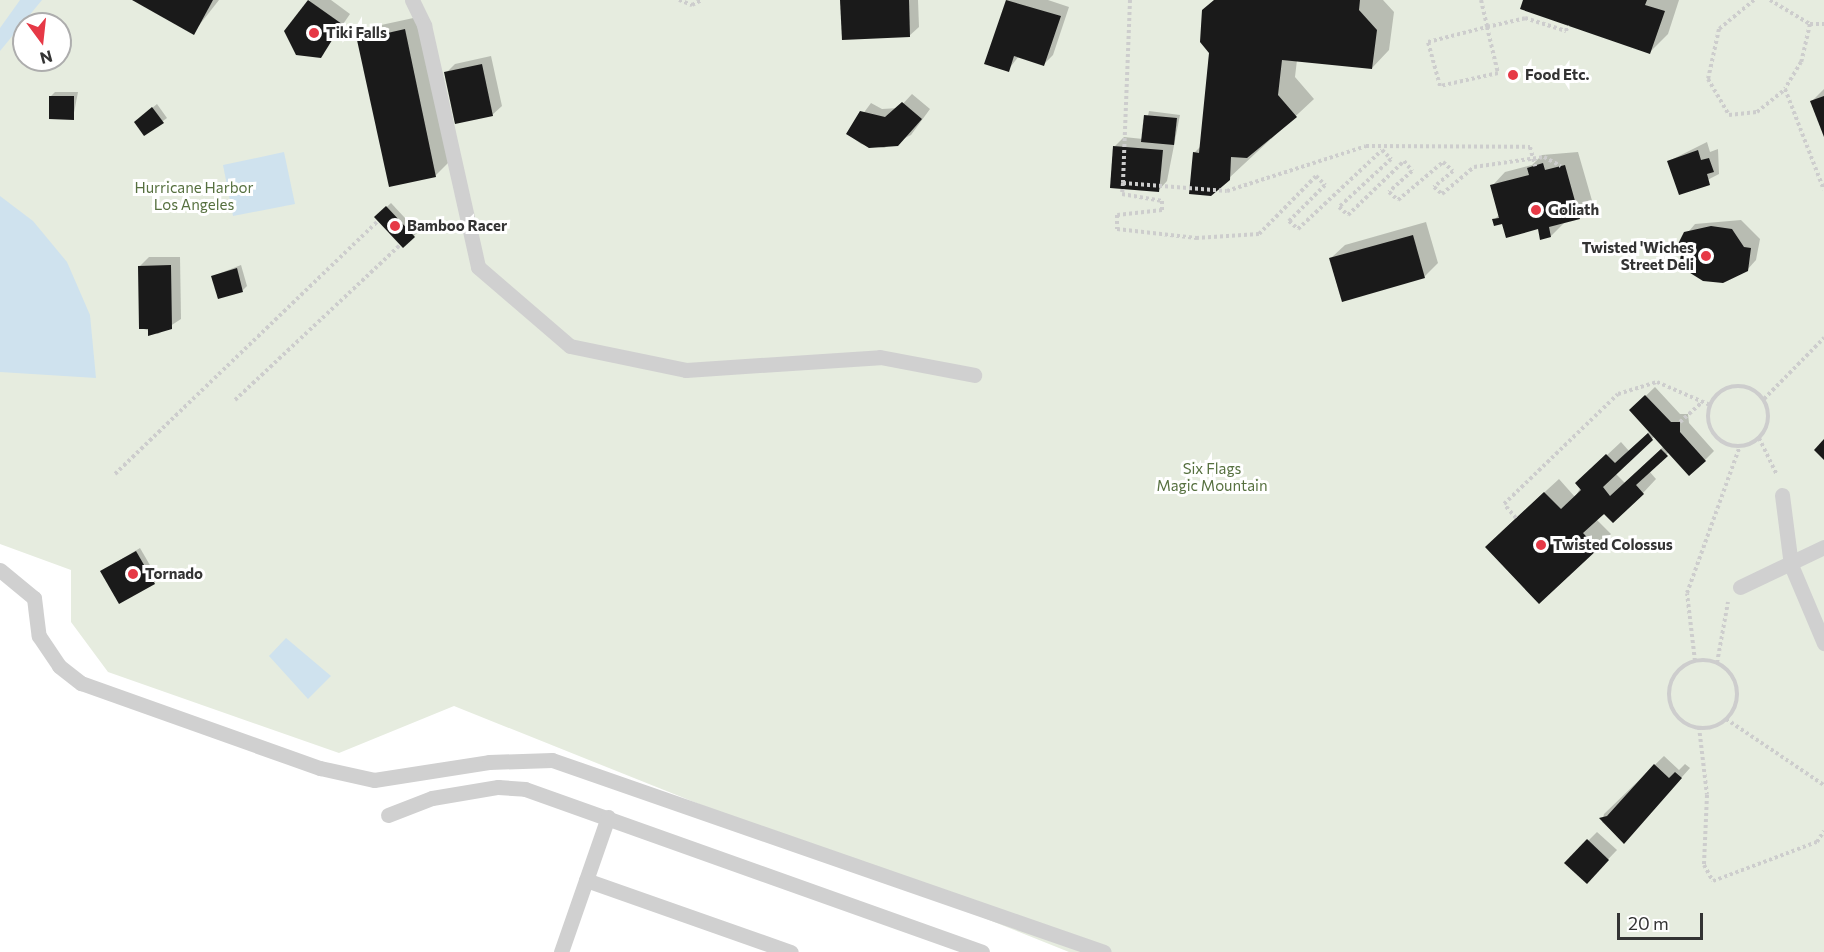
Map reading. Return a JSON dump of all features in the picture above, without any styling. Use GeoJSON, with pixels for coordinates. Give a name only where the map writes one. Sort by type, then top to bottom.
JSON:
{"type":"FeatureCollection","features":[{"type":"Feature","properties":{"kind":"lane"},"geometry":{"type":"LineString","coordinates":[[412,0],[424,25],[478,267],[570,346],[686,370],[880,357],[974,375]]}},
{"type":"Feature","properties":{"kind":"lane"},"geometry":{"type":"LineString","coordinates":[[1782,495],[1791,565],[1824,643]]}},
{"type":"Feature","properties":{"kind":"lane"},"geometry":{"type":"LineString","coordinates":[[1740,587],[1791,565],[1824,547]]}},
{"type":"Feature","properties":{"kind":"lane"},"geometry":{"type":"LineString","coordinates":[[0,570],[34,598],[39,636],[59,666],[81,683],[320,768],[375,780],[489,762],[552,760],[1104,952]]}},
{"type":"Feature","properties":{"kind":"lane"},"geometry":{"type":"LineString","coordinates":[[388,815],[432,798],[498,787],[525,789],[982,952]]}},
{"type":"Feature","properties":{"kind":"lane"},"geometry":{"type":"LineString","coordinates":[[561,952],[608,817]]}},
{"type":"Feature","properties":{"kind":"lane"},"geometry":{"type":"LineString","coordinates":[[586,880],[791,952]]}},
{"type":"Feature","properties":{"kind":"path"},"geometry":{"type":"LineString","coordinates":[[679,0],[692,5],[702,0]]}},
{"type":"Feature","properties":{"kind":"path"},"geometry":{"type":"LineString","coordinates":[[1130,0],[1122,194],[1162,201],[1162,210],[1117,215],[1117,230],[1196,238],[1259,234],[1316,176],[1325,185],[1288,221],[1298,229],[1382,150],[1390,159],[1339,207],[1348,215],[1404,161],[1412,171],[1389,192],[1398,200],[1443,162],[1453,171],[1434,187],[1442,194],[1474,167],[1544,158],[1561,166]]}},
{"type":"Feature","properties":{"kind":"path"},"geometry":{"type":"LineString","coordinates":[[1481,0],[1487,27],[1498,73],[1440,86],[1428,42],[1487,27],[1525,18],[1566,31],[1568,25]]}},
{"type":"Feature","properties":{"kind":"path"},"geometry":{"type":"LineString","coordinates":[[1754,0],[1719,29],[1708,80],[1729,115],[1757,112],[1785,89],[1801,62],[1810,24]]}},
{"type":"Feature","properties":{"kind":"path"},"geometry":{"type":"LineString","coordinates":[[1770,0],[1810,24],[1824,24]]}},
{"type":"Feature","properties":{"kind":"path"},"geometry":{"type":"LineString","coordinates":[[1785,89],[1824,189]]}},
{"type":"Feature","properties":{"kind":"path"},"geometry":{"type":"LineString","coordinates":[[1123,183],[1227,191],[1366,146],[1530,147],[1535,166]]}},
{"type":"Feature","properties":{"kind":"path"},"geometry":{"type":"LineString","coordinates":[[115,474],[378,221]]}},
{"type":"Feature","properties":{"kind":"path"},"geometry":{"type":"LineString","coordinates":[[235,400],[400,245]]}},
{"type":"Feature","properties":{"kind":"path"},"geometry":{"type":"LineString","coordinates":[[1764,399],[1824,338]]}},
{"type":"Feature","properties":{"kind":"path"},"geometry":{"type":"LineString","coordinates":[[1516,518],[1504,504],[1566,445],[1628,391],[1657,382],[1710,405]]}},
{"type":"Feature","properties":{"kind":"path"},"geometry":{"type":"LineString","coordinates":[[1740,386],[1764,399],[1769,420],[1760,438],[1740,446],[1713,433],[1710,405],[1721,390],[1740,386]]}},
{"type":"Feature","properties":{"kind":"path"},"geometry":{"type":"LineString","coordinates":[[1680,422],[1702,402]]}},
{"type":"Feature","properties":{"kind":"path"},"geometry":{"type":"LineString","coordinates":[[1760,438],[1782,495]]}},
{"type":"Feature","properties":{"kind":"path"},"geometry":{"type":"LineString","coordinates":[[1695,661],[1687,593],[1740,446]]}},
{"type":"Feature","properties":{"kind":"path"},"geometry":{"type":"LineString","coordinates":[[1717,663],[1695,661],[1676,672],[1669,693],[1675,713],[1699,727],[1725,719],[1733,710],[1736,688],[1717,663],[1725,606],[1740,587]]}},
{"type":"Feature","properties":{"kind":"path"},"geometry":{"type":"LineString","coordinates":[[1725,719],[1824,785]]}},
{"type":"Feature","properties":{"kind":"path"},"geometry":{"type":"LineString","coordinates":[[1699,727],[1707,795],[1704,865],[1713,881],[1817,842],[1824,831]]}},
{"type":"Feature","properties":{"kind":"green space","name":"Six Flags Magic Mountain"},"geometry":{"type":"Polygon","coordinates":[[[0,0],[1824,0],[1824,952],[1069,952],[454,706],[339,753],[108,672],[71,622],[71,570],[0,544],[0,0]]]}},
{"type":"Feature","properties":{"kind":"water"},"geometry":{"type":"Polygon","coordinates":[[[20,0],[42,0],[32,12],[12,12],[12,36],[0,51],[0,28],[20,0]]]}},
{"type":"Feature","properties":{"kind":"water"},"geometry":{"type":"Polygon","coordinates":[[[284,152],[295,204],[233,216],[223,165],[284,152]]]}},
{"type":"Feature","properties":{"kind":"water"},"geometry":{"type":"Polygon","coordinates":[[[0,196],[33,221],[67,262],[90,315],[96,378],[0,372],[0,196]]]}},
{"type":"Feature","properties":{"kind":"water"},"geometry":{"type":"Polygon","coordinates":[[[286,638],[331,676],[308,699],[269,656],[286,638]]]}},
{"type":"Feature","properties":{"kind":"building"},"geometry":{"type":"Polygon","coordinates":[[[132,0],[213,0],[194,35],[132,0]]]}},
{"type":"Feature","properties":{"kind":"building"},"geometry":{"type":"Polygon","coordinates":[[[308,0],[342,24],[321,58],[296,55],[284,31],[308,0]]]}},
{"type":"Feature","properties":{"kind":"building"},"geometry":{"type":"Polygon","coordinates":[[[840,0],[909,0],[910,37],[842,40],[840,0]]]}},
{"type":"Feature","properties":{"kind":"building"},"geometry":{"type":"Polygon","coordinates":[[[1006,0],[1061,16],[1044,66],[1014,56],[1009,72],[984,64],[1006,0]]]}},
{"type":"Feature","properties":{"kind":"building"},"geometry":{"type":"Polygon","coordinates":[[[1214,0],[1360,0],[1359,10],[1377,30],[1372,69],[1282,60],[1278,95],[1297,117],[1247,158],[1231,157],[1230,180],[1211,196],[1189,194],[1193,152],[1199,153],[1209,53],[1200,42],[1202,10],[1214,0]]]}},
{"type":"Feature","properties":{"kind":"building"},"geometry":{"type":"Polygon","coordinates":[[[1523,0],[1647,0],[1645,5],[1665,11],[1650,54],[1520,9],[1523,0]]]}},
{"type":"Feature","properties":{"kind":"building"},"geometry":{"type":"Polygon","coordinates":[[[405,29],[436,177],[389,187],[357,40],[405,29]]]}},
{"type":"Feature","properties":{"kind":"building"},"geometry":{"type":"Polygon","coordinates":[[[482,64],[493,116],[455,124],[444,72],[482,64]]]}},
{"type":"Feature","properties":{"kind":"building"},"geometry":{"type":"Polygon","coordinates":[[[49,96],[74,96],[74,120],[49,119],[49,96]]]}},
{"type":"Feature","properties":{"kind":"building"},"geometry":{"type":"Polygon","coordinates":[[[1824,96],[1824,137],[1810,101],[1824,96]]]}},
{"type":"Feature","properties":{"kind":"building"},"geometry":{"type":"Polygon","coordinates":[[[902,102],[922,119],[898,146],[869,148],[846,134],[860,111],[885,117],[902,102]]]}},
{"type":"Feature","properties":{"kind":"building"},"geometry":{"type":"Polygon","coordinates":[[[152,107],[164,123],[144,136],[134,122],[152,107]]]}},
{"type":"Feature","properties":{"kind":"building"},"geometry":{"type":"Polygon","coordinates":[[[1144,115],[1177,118],[1174,145],[1141,142],[1144,115]]]}},
{"type":"Feature","properties":{"kind":"building"},"geometry":{"type":"Polygon","coordinates":[[[1113,146],[1163,150],[1159,192],[1110,188],[1113,146]]]}},
{"type":"Feature","properties":{"kind":"building"},"geometry":{"type":"Polygon","coordinates":[[[1698,150],[1701,160],[1709,158],[1714,172],[1707,174],[1710,185],[1679,195],[1667,161],[1698,150]]]}},
{"type":"Feature","properties":{"kind":"building"},"geometry":{"type":"Polygon","coordinates":[[[1543,163],[1545,170],[1565,165],[1580,219],[1549,227],[1551,237],[1540,240],[1538,229],[1506,238],[1502,224],[1494,226],[1492,219],[1499,218],[1490,185],[1529,175],[1527,168],[1543,163]]]}},
{"type":"Feature","properties":{"kind":"building"},"geometry":{"type":"Polygon","coordinates":[[[386,206],[415,237],[403,248],[374,217],[386,206]]]}},
{"type":"Feature","properties":{"kind":"building"},"geometry":{"type":"Polygon","coordinates":[[[1711,226],[1732,229],[1744,247],[1751,248],[1748,271],[1723,283],[1703,281],[1679,266],[1682,249],[1676,248],[1684,232],[1711,226]]]}},
{"type":"Feature","properties":{"kind":"building"},"geometry":{"type":"Polygon","coordinates":[[[1413,235],[1425,278],[1342,302],[1329,258],[1413,235]]]}},
{"type":"Feature","properties":{"kind":"building"},"geometry":{"type":"Polygon","coordinates":[[[171,265],[172,329],[148,336],[148,329],[139,329],[138,266],[171,265]]]}},
{"type":"Feature","properties":{"kind":"building"},"geometry":{"type":"Polygon","coordinates":[[[237,268],[243,292],[218,299],[211,276],[237,268]]]}},
{"type":"Feature","properties":{"kind":"building"},"geometry":{"type":"Polygon","coordinates":[[[1645,395],[1671,422],[1680,422],[1680,432],[1706,461],[1689,476],[1629,410],[1645,395]]]}},
{"type":"Feature","properties":{"kind":"building"},"geometry":{"type":"Polygon","coordinates":[[[1648,433],[1653,440],[1603,487],[1610,496],[1661,449],[1668,456],[1636,485],[1644,494],[1613,523],[1604,514],[1583,533],[1598,549],[1539,604],[1485,547],[1544,492],[1561,509],[1581,490],[1575,483],[1606,454],[1615,463],[1648,433]]]}},
{"type":"Feature","properties":{"kind":"building"},"geometry":{"type":"Polygon","coordinates":[[[1824,439],[1824,460],[1814,450],[1824,439]]]}},
{"type":"Feature","properties":{"kind":"building"},"geometry":{"type":"Polygon","coordinates":[[[136,551],[155,584],[119,604],[100,571],[136,551]]]}},
{"type":"Feature","properties":{"kind":"building"},"geometry":{"type":"Polygon","coordinates":[[[1654,764],[1669,778],[1675,772],[1682,778],[1624,844],[1599,818],[1607,816],[1654,764]]]}},
{"type":"Feature","properties":{"kind":"building"},"geometry":{"type":"Polygon","coordinates":[[[1587,839],[1609,860],[1587,884],[1564,863],[1587,839]]]}},
{"type":"Feature","properties":{"kind":"place","name":"Tiki Falls"},"geometry":{"type":"Point","coordinates":[314,33]}},
{"type":"Feature","properties":{"kind":"place","name":"Food Etc."},"geometry":{"type":"Point","coordinates":[1513,75]}},
{"type":"Feature","properties":{"kind":"place","name":"Goliath"},"geometry":{"type":"Point","coordinates":[1536,210]}},
{"type":"Feature","properties":{"kind":"place","name":"Bamboo Racer"},"geometry":{"type":"Point","coordinates":[395,226]}},
{"type":"Feature","properties":{"kind":"place","name":"Twisted 'Wiches Street Deli"},"geometry":{"type":"Point","coordinates":[1706,256]}},
{"type":"Feature","properties":{"kind":"place","name":"Twisted Colossus"},"geometry":{"type":"Point","coordinates":[1541,545]}},
{"type":"Feature","properties":{"kind":"place","name":"Tornado"},"geometry":{"type":"Point","coordinates":[133,574]}},
{"type":"Feature","properties":{"kind":"park label","name":"Hurricane Harbor Los Angeles"},"geometry":{"type":"Point","coordinates":[194,196]}}]}
